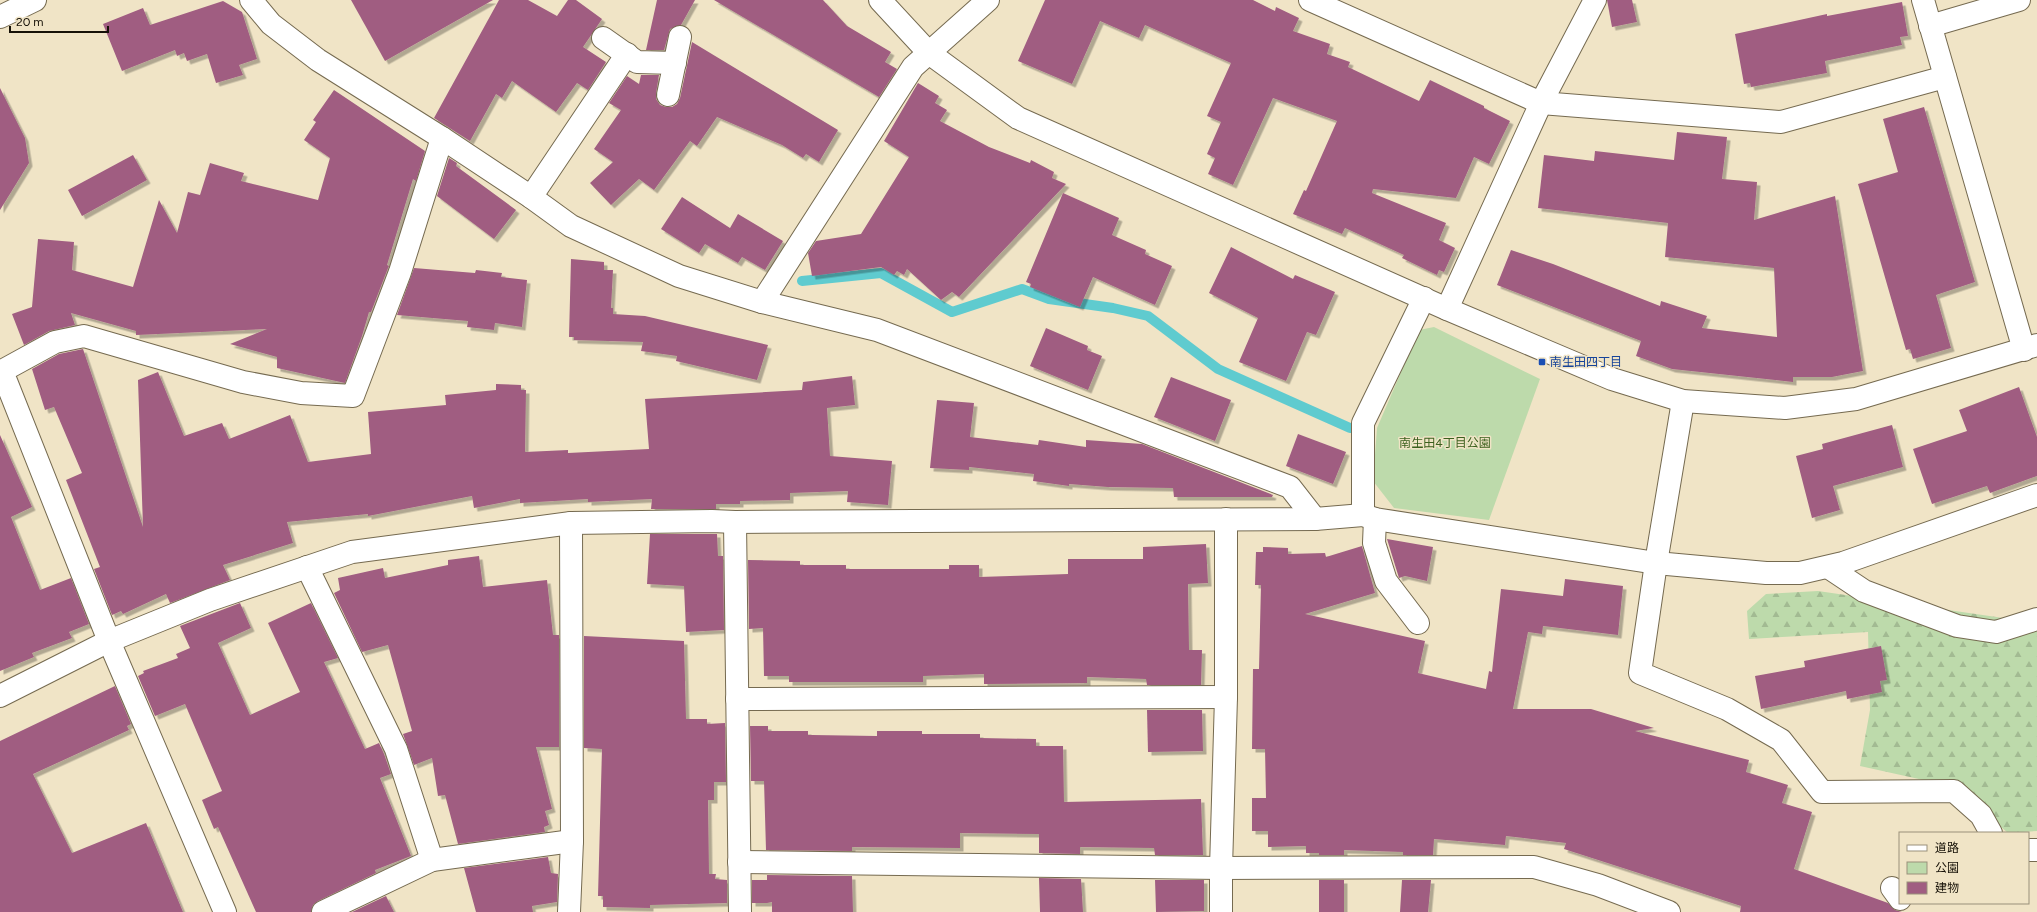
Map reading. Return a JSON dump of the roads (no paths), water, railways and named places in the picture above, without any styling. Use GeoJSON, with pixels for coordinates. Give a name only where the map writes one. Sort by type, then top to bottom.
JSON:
{"type":"FeatureCollection","features":[{"type":"Feature","properties":{"kind":"street"},"geometry":{"type":"LineString","coordinates":[[0,17],[35,0]]}},
{"type":"Feature","properties":{"kind":"street"},"geometry":{"type":"LineString","coordinates":[[251,0],[271,24],[318,60],[442,138],[531,197],[571,226],[679,276],[762,302],[876,330],[1290,487],[1315,519]]}},
{"type":"Feature","properties":{"kind":"street"},"geometry":{"type":"LineString","coordinates":[[880,0],[929,53],[1018,118],[1447,309],[1612,379],[1683,401],[1785,408],[1856,399],[2030,348],[1945,77],[1923,0]]}},
{"type":"Feature","properties":{"kind":"street"},"geometry":{"type":"LineString","coordinates":[[762,302],[912,67],[988,0]]}},
{"type":"Feature","properties":{"kind":"street"},"geometry":{"type":"LineString","coordinates":[[1447,309],[1541,103],[1595,0]]}},
{"type":"Feature","properties":{"kind":"street"},"geometry":{"type":"LineString","coordinates":[[1930,26],[2019,0]]}},
{"type":"Feature","properties":{"kind":"street"},"geometry":{"type":"LineString","coordinates":[[1314,1],[1541,103],[1781,122],[1945,77]]}},
{"type":"Feature","properties":{"kind":"street"},"geometry":{"type":"LineString","coordinates":[[668,95],[680,37]]}},
{"type":"Feature","properties":{"kind":"street"},"geometry":{"type":"LineString","coordinates":[[603,38],[637,62],[675,63]]}},
{"type":"Feature","properties":{"kind":"street"},"geometry":{"type":"LineString","coordinates":[[531,197],[627,54]]}},
{"type":"Feature","properties":{"kind":"street"},"geometry":{"type":"LineString","coordinates":[[225,912],[109,641],[2,372],[55,342],[84,336],[242,382],[301,393],[353,396],[400,272],[442,138]]}},
{"type":"Feature","properties":{"kind":"street"},"geometry":{"type":"LineString","coordinates":[[1418,623],[1386,581],[1374,542],[1369,517],[1363,423],[1424,298]]}},
{"type":"Feature","properties":{"kind":"street"},"geometry":{"type":"LineString","coordinates":[[1683,401],[1656,563],[1640,673],[1727,709],[1780,740],[1822,792],[1954,791],[1981,815],[1990,832]]}},
{"type":"Feature","properties":{"kind":"street"},"geometry":{"type":"LineString","coordinates":[[0,696],[109,641],[210,600],[352,552],[571,523],[712,521],[1315,519],[1369,517],[1656,563],[1766,573],[1800,573],[1828,567],[2037,495]]}},
{"type":"Feature","properties":{"kind":"street"},"geometry":{"type":"LineString","coordinates":[[1221,912],[1226,697],[1226,519]]}},
{"type":"Feature","properties":{"kind":"street"},"geometry":{"type":"LineString","coordinates":[[735,522],[740,912]]}},
{"type":"Feature","properties":{"kind":"street"},"geometry":{"type":"LineString","coordinates":[[569,912],[572,841],[571,523]]}},
{"type":"Feature","properties":{"kind":"street"},"geometry":{"type":"LineString","coordinates":[[307,567],[396,749],[432,860]]}},
{"type":"Feature","properties":{"kind":"street"},"geometry":{"type":"LineString","coordinates":[[1828,567],[1864,591],[1957,626],[1996,632],[2037,619]]}},
{"type":"Feature","properties":{"kind":"street"},"geometry":{"type":"LineString","coordinates":[[737,699],[1226,697]]}},
{"type":"Feature","properties":{"kind":"street"},"geometry":{"type":"LineString","coordinates":[[323,912],[432,860],[572,841]]}},
{"type":"Feature","properties":{"kind":"street"},"geometry":{"type":"LineString","coordinates":[[739,862],[1221,868],[1534,867],[1598,885],[1669,912]]}},
{"type":"Feature","properties":{"kind":"waterway"},"geometry":{"type":"LineString","coordinates":[[802,281],[881,273],[952,312],[1022,289],[1049,299],[1113,308],[1148,316],[1218,369],[1350,428]]}},
{"type":"Feature","properties":{"kind":"place","name":"南生田四丁目"},"geometry":{"type":"Point","coordinates":[1542,362]}},
{"type":"Feature","properties":{"kind":"park label","name":"南生田4丁目公園"},"geometry":{"type":"Point","coordinates":[1445,443]}}]}
